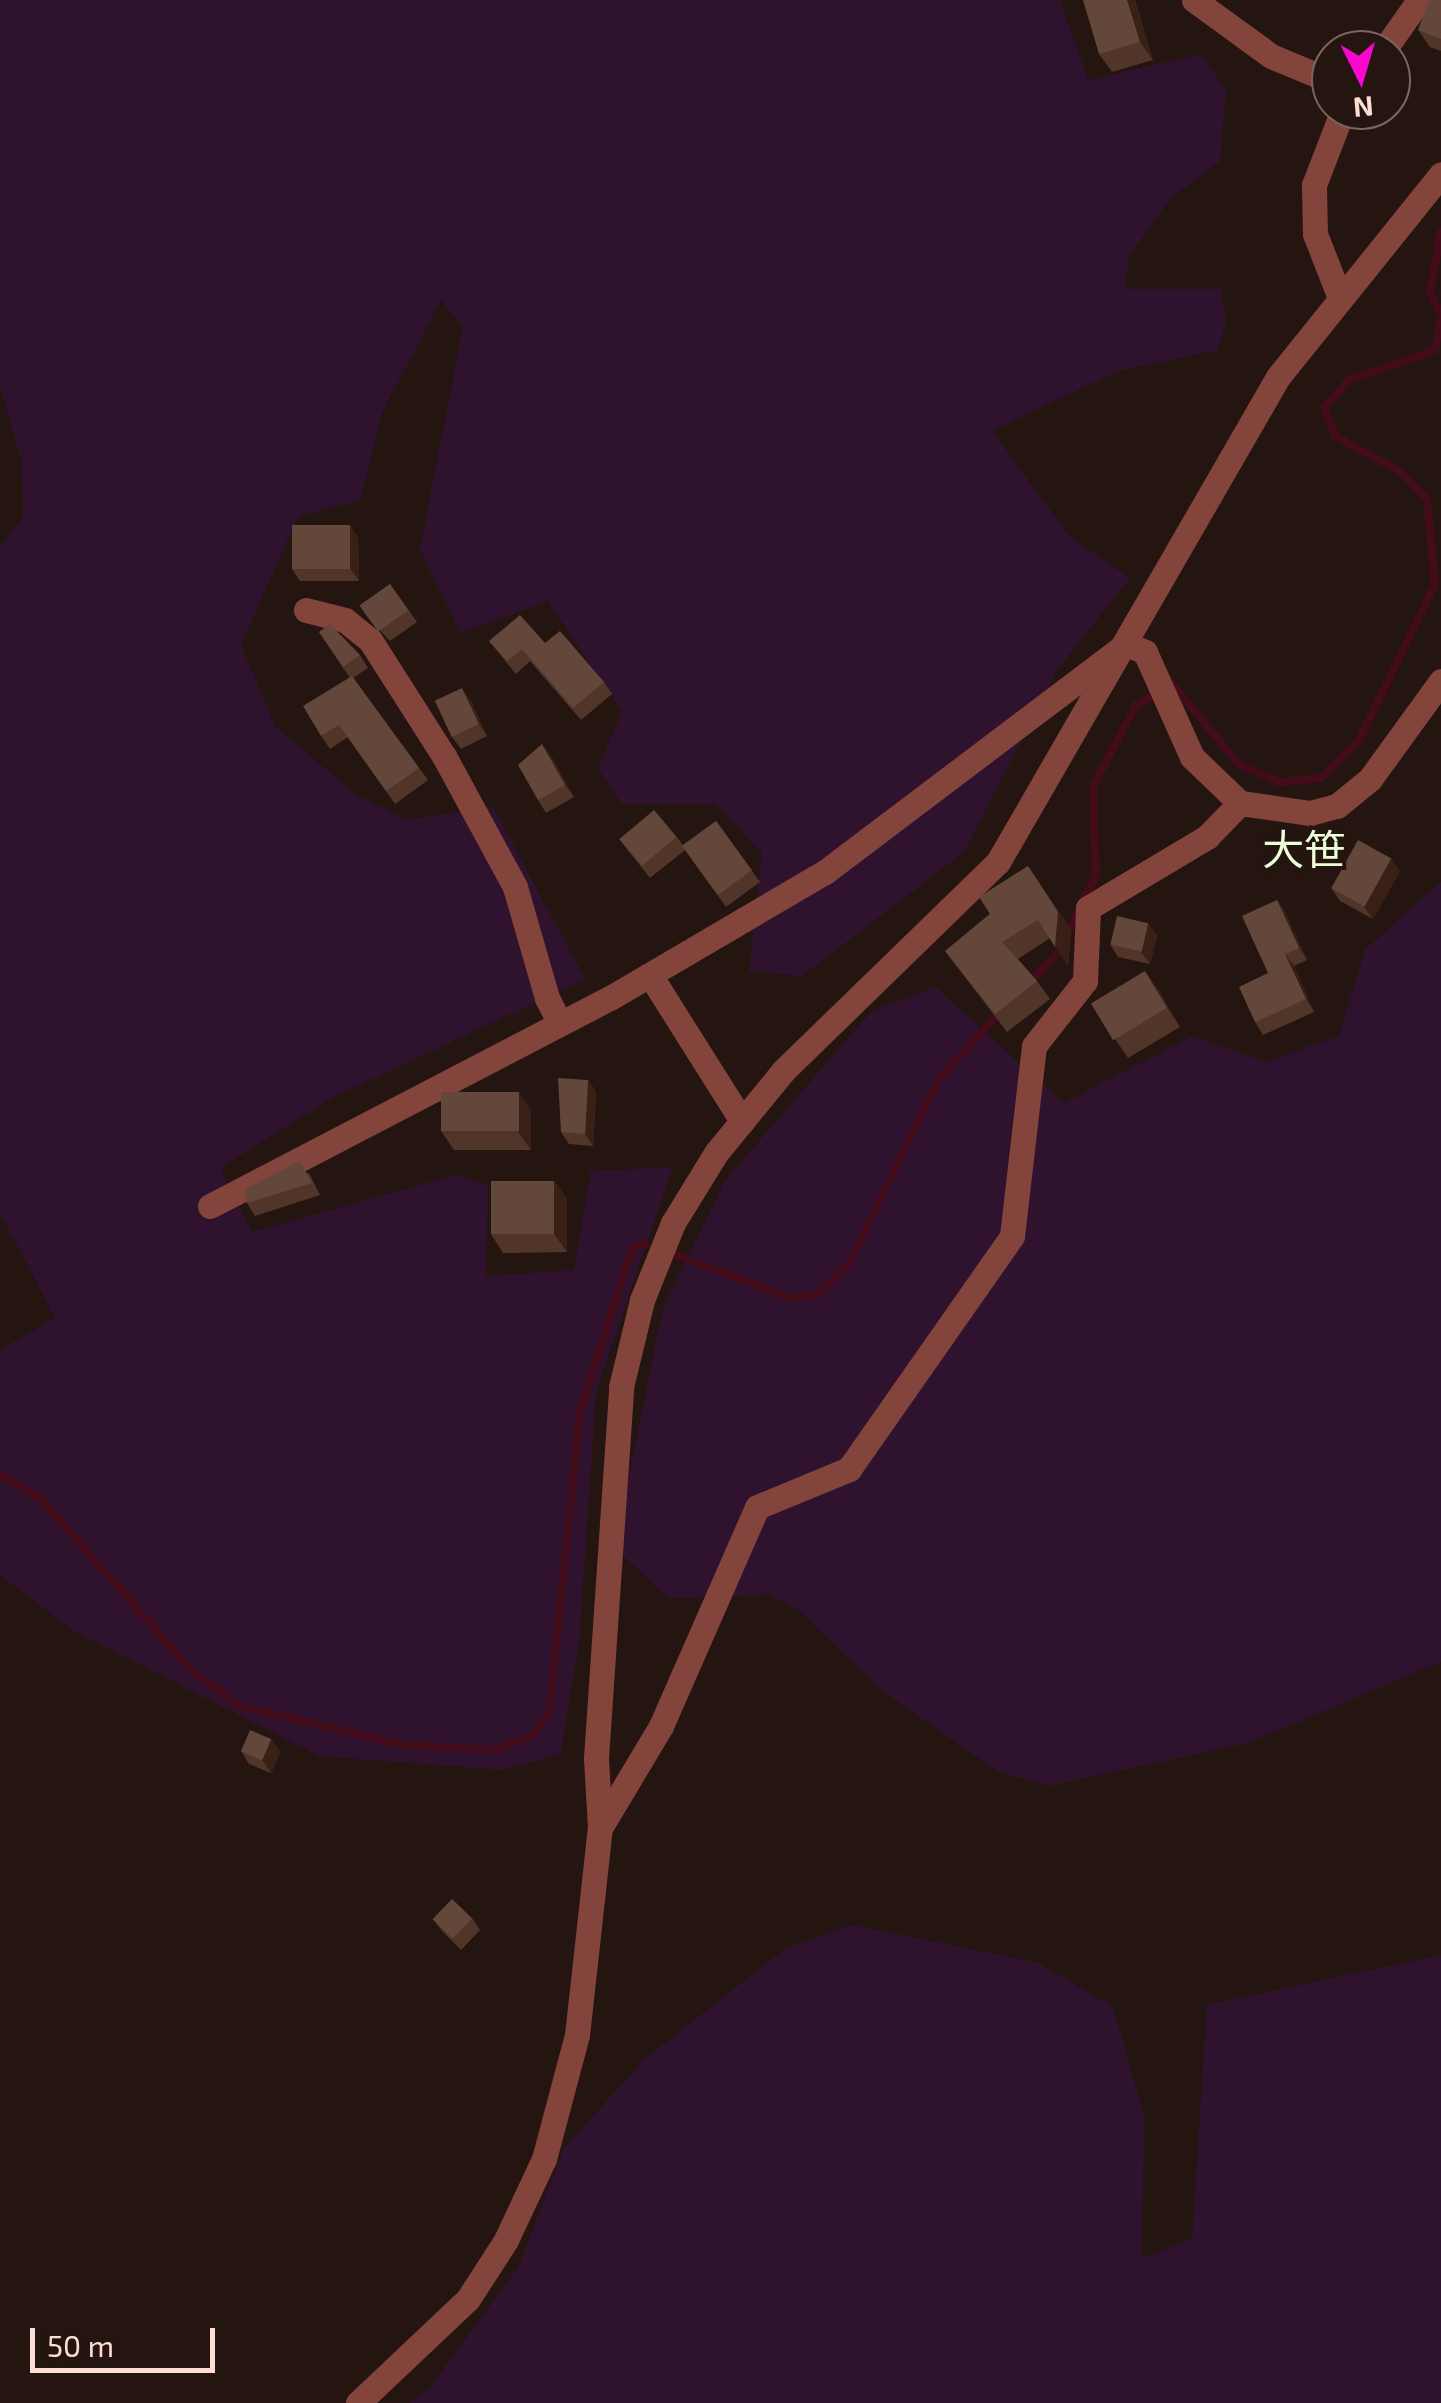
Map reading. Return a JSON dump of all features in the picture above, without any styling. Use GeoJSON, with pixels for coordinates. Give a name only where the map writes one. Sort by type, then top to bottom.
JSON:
{"type":"FeatureCollection","features":[{"type":"Feature","properties":{"kind":"street"},"geometry":{"type":"LineString","coordinates":[[1194,0],[1271,56],[1311,72]]}},
{"type":"Feature","properties":{"kind":"street"},"geometry":{"type":"LineString","coordinates":[[1398,30],[1419,0]]}},
{"type":"Feature","properties":{"kind":"street"},"geometry":{"type":"LineString","coordinates":[[1335,130],[1314,185],[1315,234],[1340,298]]}},
{"type":"Feature","properties":{"kind":"street"},"geometry":{"type":"LineString","coordinates":[[358,2403],[468,2298],[506,2240],[544,2159],[578,2034],[600,1828],[596,1758],[622,1386],[642,1300],[673,1222],[742,1121],[783,1071],[998,862],[1136,648],[1278,377],[1441,174]]}},
{"type":"Feature","properties":{"kind":"street"},"geometry":{"type":"LineString","coordinates":[[306,610],[346,620],[370,640],[444,756],[514,887],[547,998],[560,1022]]}},
{"type":"Feature","properties":{"kind":"street"},"geometry":{"type":"LineString","coordinates":[[1136,648],[1192,757],[1240,803],[1310,813],[1337,806],[1370,780],[1441,682]]}},
{"type":"Feature","properties":{"kind":"street"},"geometry":{"type":"LineString","coordinates":[[210,1206],[650,974],[867,843],[1136,648]]}},
{"type":"Feature","properties":{"kind":"street"},"geometry":{"type":"LineString","coordinates":[[600,1828],[662,1726],[756,1507],[848,1469],[1012,1236],[1034,1046],[1085,981],[1088,908],[1207,838],[1240,803]]}},
{"type":"Feature","properties":{"kind":"street"},"geometry":{"type":"LineString","coordinates":[[650,974],[742,1121]]}},
{"type":"Feature","properties":{"kind":"shaded area"},"geometry":{"type":"Polygon","coordinates":[[[0,0],[1060,0],[1088,80],[1202,54],[1226,92],[1220,161],[1171,198],[1129,256],[1125,289],[1221,289],[1226,322],[1218,350],[1118,371],[992,431],[1070,537],[1130,578],[1057,670],[964,852],[802,976],[749,971],[762,853],[716,804],[622,804],[598,768],[622,712],[548,601],[461,633],[420,549],[463,327],[441,300],[381,415],[361,500],[298,516],[241,645],[275,726],[356,795],[406,820],[493,807],[585,979],[330,1099],[220,1168],[252,1232],[456,1175],[488,1185],[486,1276],[574,1270],[591,1171],[673,1167],[596,1392],[579,1643],[561,1754],[504,1770],[319,1756],[73,1630],[0,1575],[0,1350],[55,1318],[0,1212],[0,547],[23,517],[22,463],[0,386],[0,0]]]}},
{"type":"Feature","properties":{"kind":"shaded area"},"geometry":{"type":"Polygon","coordinates":[[[1441,881],[1441,1662],[1248,1743],[1048,1786],[997,1771],[881,1690],[799,1610],[768,1595],[669,1599],[615,1548],[662,1311],[726,1179],[872,1011],[935,987],[1064,1103],[1193,1036],[1266,1062],[1339,1036],[1365,950],[1441,881]]]}},
{"type":"Feature","properties":{"kind":"shaded area"},"geometry":{"type":"Polygon","coordinates":[[[851,1925],[1039,1963],[1113,2007],[1144,2116],[1142,2259],[1192,2238],[1207,2005],[1441,1955],[1441,2403],[409,2403],[427,2391],[518,2268],[564,2148],[646,2058],[786,1948],[851,1925]]]}},
{"type":"Feature","properties":{"kind":"building"},"geometry":{"type":"Polygon","coordinates":[[[1083,0],[1127,0],[1140,42],[1099,54],[1083,0]]]}},
{"type":"Feature","properties":{"kind":"building"},"geometry":{"type":"Polygon","coordinates":[[[1429,0],[1441,0],[1441,39],[1418,30],[1429,0]]]}},
{"type":"Feature","properties":{"kind":"building"},"geometry":{"type":"Polygon","coordinates":[[[292,525],[350,525],[350,569],[292,569],[292,525]]]}},
{"type":"Feature","properties":{"kind":"building"},"geometry":{"type":"Polygon","coordinates":[[[390,584],[408,610],[378,631],[360,605],[390,584]]]}},
{"type":"Feature","properties":{"kind":"building"},"geometry":{"type":"Polygon","coordinates":[[[520,615],[545,643],[560,631],[604,682],[573,708],[522,649],[507,661],[489,641],[520,615]]]}},
{"type":"Feature","properties":{"kind":"building"},"geometry":{"type":"Polygon","coordinates":[[[330,624],[360,655],[343,667],[319,632],[330,624]]]}},
{"type":"Feature","properties":{"kind":"building"},"geometry":{"type":"Polygon","coordinates":[[[352,676],[419,768],[386,791],[339,725],[321,736],[303,706],[352,676]]]}},
{"type":"Feature","properties":{"kind":"building"},"geometry":{"type":"Polygon","coordinates":[[[462,688],[479,724],[452,737],[435,701],[462,688]]]}},
{"type":"Feature","properties":{"kind":"building"},"geometry":{"type":"Polygon","coordinates":[[[542,744],[565,785],[538,800],[518,765],[542,744]]]}},
{"type":"Feature","properties":{"kind":"building"},"geometry":{"type":"Polygon","coordinates":[[[654,810],[676,837],[642,866],[620,839],[654,810]]]}},
{"type":"Feature","properties":{"kind":"building"},"geometry":{"type":"Polygon","coordinates":[[[716,821],[752,870],[718,895],[682,846],[716,821]]]}},
{"type":"Feature","properties":{"kind":"building"},"geometry":{"type":"Polygon","coordinates":[[[1358,840],[1391,858],[1365,907],[1331,888],[1358,840]]]}},
{"type":"Feature","properties":{"kind":"building"},"geometry":{"type":"Polygon","coordinates":[[[1028,866],[1058,912],[1055,947],[1038,920],[1002,942],[1037,981],[995,1014],[945,951],[990,914],[979,897],[1028,866]]]}},
{"type":"Feature","properties":{"kind":"building"},"geometry":{"type":"Polygon","coordinates":[[[1277,900],[1299,948],[1285,954],[1306,999],[1255,1022],[1239,987],[1268,973],[1242,916],[1277,900]]]}},
{"type":"Feature","properties":{"kind":"building"},"geometry":{"type":"Polygon","coordinates":[[[1117,916],[1148,923],[1142,951],[1110,944],[1117,916]]]}},
{"type":"Feature","properties":{"kind":"building"},"geometry":{"type":"Polygon","coordinates":[[[1145,971],[1167,1008],[1113,1040],[1091,1003],[1145,971]]]}},
{"type":"Feature","properties":{"kind":"building"},"geometry":{"type":"Polygon","coordinates":[[[558,1078],[588,1080],[585,1134],[561,1132],[558,1078]]]}},
{"type":"Feature","properties":{"kind":"building"},"geometry":{"type":"Polygon","coordinates":[[[441,1092],[519,1092],[519,1131],[441,1131],[441,1092]]]}},
{"type":"Feature","properties":{"kind":"building"},"geometry":{"type":"Polygon","coordinates":[[[300,1161],[312,1183],[247,1203],[245,1189],[300,1161]]]}},
{"type":"Feature","properties":{"kind":"building"},"geometry":{"type":"Polygon","coordinates":[[[491,1181],[554,1181],[554,1234],[491,1234],[491,1181]]]}},
{"type":"Feature","properties":{"kind":"building"},"geometry":{"type":"Polygon","coordinates":[[[250,1730],[271,1739],[262,1760],[241,1751],[250,1730]]]}},
{"type":"Feature","properties":{"kind":"building"},"geometry":{"type":"Polygon","coordinates":[[[452,1899],[472,1918],[453,1939],[433,1919],[452,1899]]]}},
{"type":"Feature","properties":{"kind":"waterway"},"geometry":{"type":"LineString","coordinates":[[1441,232],[1430,292],[1441,316]]}},
{"type":"Feature","properties":{"kind":"waterway"},"geometry":{"type":"LineString","coordinates":[[1027,985],[1058,953],[1096,875],[1093,787],[1136,705],[1173,685],[1240,765],[1279,782],[1321,778],[1358,742],[1435,585],[1427,499],[1401,472],[1335,436],[1324,407],[1349,380],[1435,350],[1441,318]]}},
{"type":"Feature","properties":{"kind":"waterway"},"geometry":{"type":"LineString","coordinates":[[671,1253],[790,1298],[819,1294],[848,1265],[940,1078],[1000,1012]]}},
{"type":"Feature","properties":{"kind":"waterway"},"geometry":{"type":"LineString","coordinates":[[0,1474],[40,1498],[191,1670],[237,1705],[402,1745],[495,1750],[533,1735],[549,1713],[580,1412],[632,1248],[645,1244]]}},
{"type":"Feature","properties":{"kind":"district","name":"大笹"},"geometry":{"type":"Point","coordinates":[1304,848]}}]}
